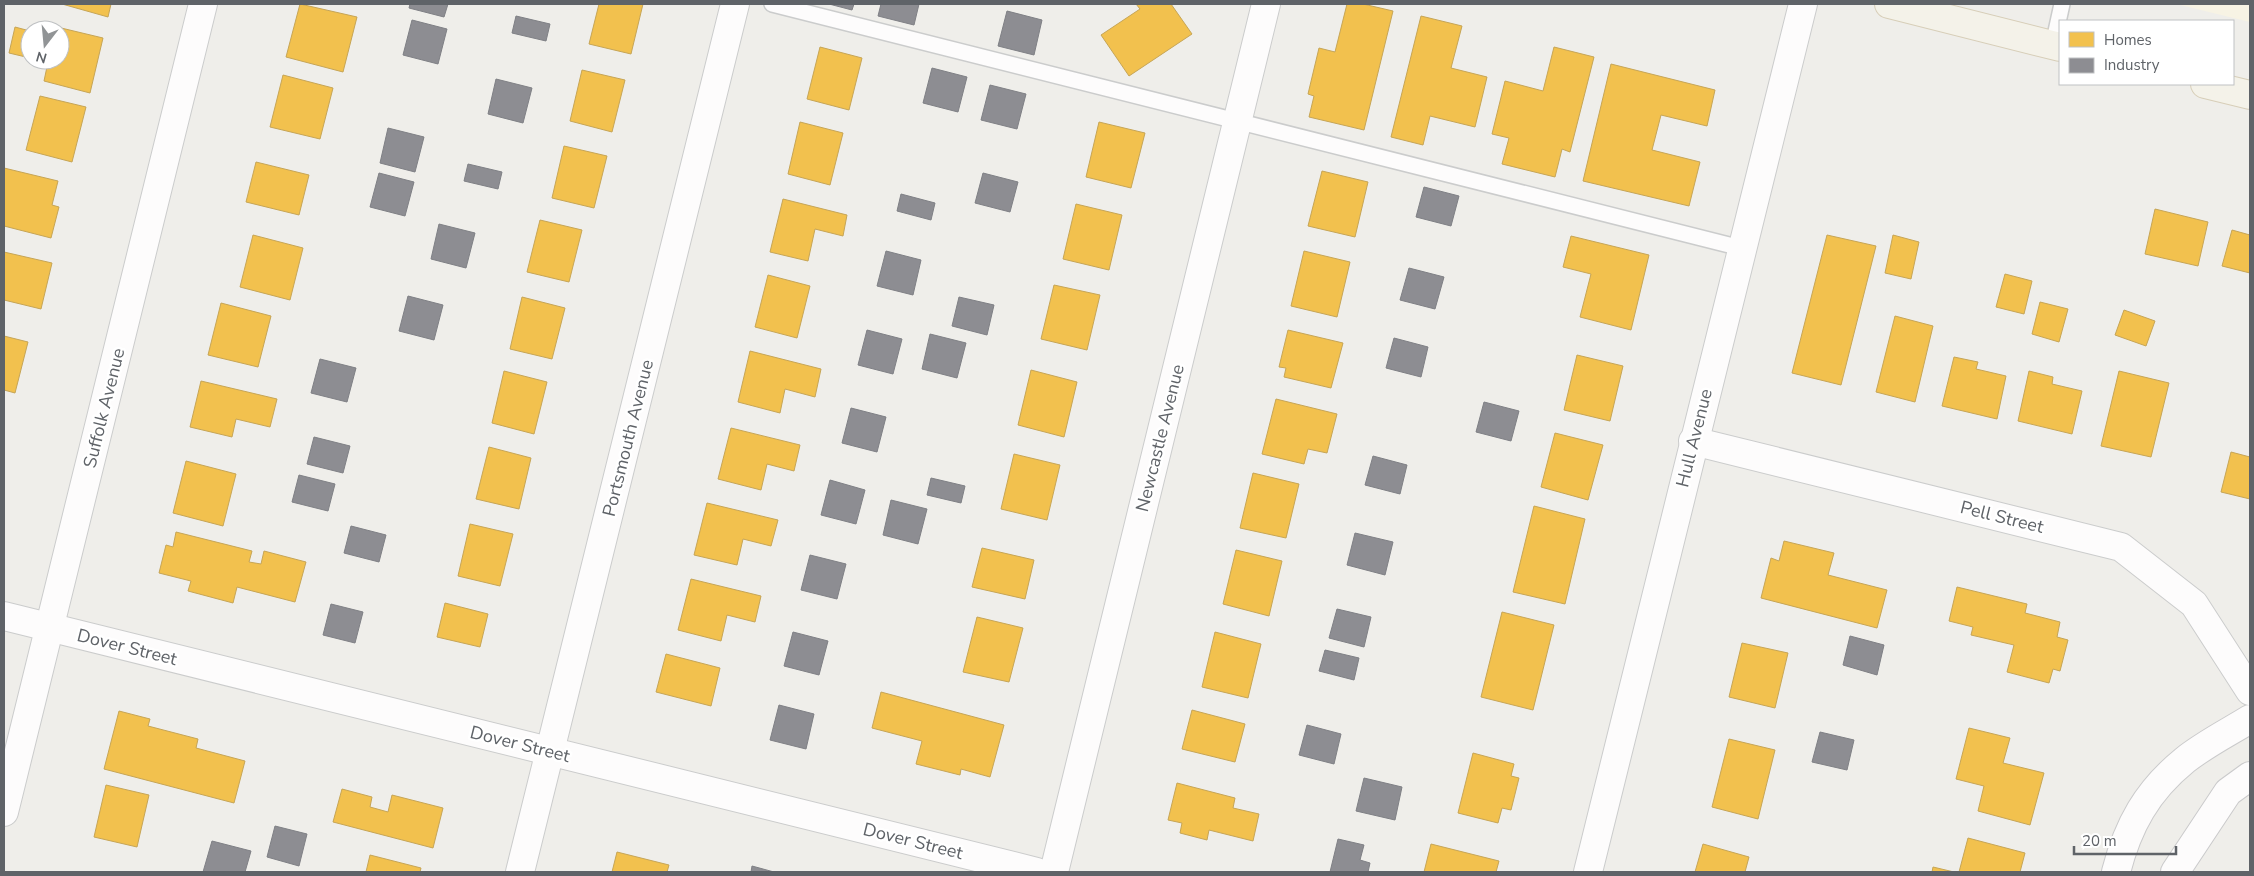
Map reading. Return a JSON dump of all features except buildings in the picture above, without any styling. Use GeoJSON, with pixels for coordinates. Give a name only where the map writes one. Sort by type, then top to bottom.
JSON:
{"type":"FeatureCollection","features":[{"type":"Feature","properties":{"kind":"main road"},"geometry":{"type":"LineString","coordinates":[[1889,4],[2056,46]]}},
{"type":"Feature","properties":{"kind":"main road"},"geometry":{"type":"LineString","coordinates":[[2209,85],[2250,96]]}},
{"type":"Feature","properties":{"kind":"street","name":"Suffolk Avenue"},"geometry":{"type":"LineString","coordinates":[[4,812],[203,4]]}},
{"type":"Feature","properties":{"kind":"street","name":"Portsmouth Avenue"},"geometry":{"type":"LineString","coordinates":[[520,872],[736,4]]}},
{"type":"Feature","properties":{"kind":"street","name":"Newcastle Avenue"},"geometry":{"type":"LineString","coordinates":[[1054,872],[1266,4]]}},
{"type":"Feature","properties":{"kind":"street","name":"Hull Avenue"},"geometry":{"type":"LineString","coordinates":[[1588,872],[1693,441],[1803,4]]}},
{"type":"Feature","properties":{"kind":"street","name":"Pell Street"},"geometry":{"type":"LineString","coordinates":[[1693,441],[2121,547],[2194,604],[2250,691]]}},
{"type":"Feature","properties":{"kind":"street","name":"Dover Street"},"geometry":{"type":"LineString","coordinates":[[4,616],[1037,872]]}},
{"type":"Feature","properties":{"kind":"street"},"geometry":{"type":"LineString","coordinates":[[2116,872],[2124,840],[2147,799],[2185,760],[2250,719]]}},
{"type":"Feature","properties":{"kind":"street"},"geometry":{"type":"LineString","coordinates":[[2175,872],[2228,792],[2250,776]]}},
{"type":"Feature","properties":{"kind":"lane"},"geometry":{"type":"LineString","coordinates":[[772,4],[1741,248]]}},
{"type":"Feature","properties":{"kind":"lane"},"geometry":{"type":"LineString","coordinates":[[2060,20],[2062,4]]}},
{"type":"Feature","properties":{"kind":"lane"},"geometry":{"type":"LineString","coordinates":[[2056,46],[2059,25]]}},
{"type":"Feature","properties":{"kind":"shaded area"},"geometry":{"type":"Polygon","coordinates":[[[2176,4],[2250,4],[2250,22],[2176,4]]]}}]}
